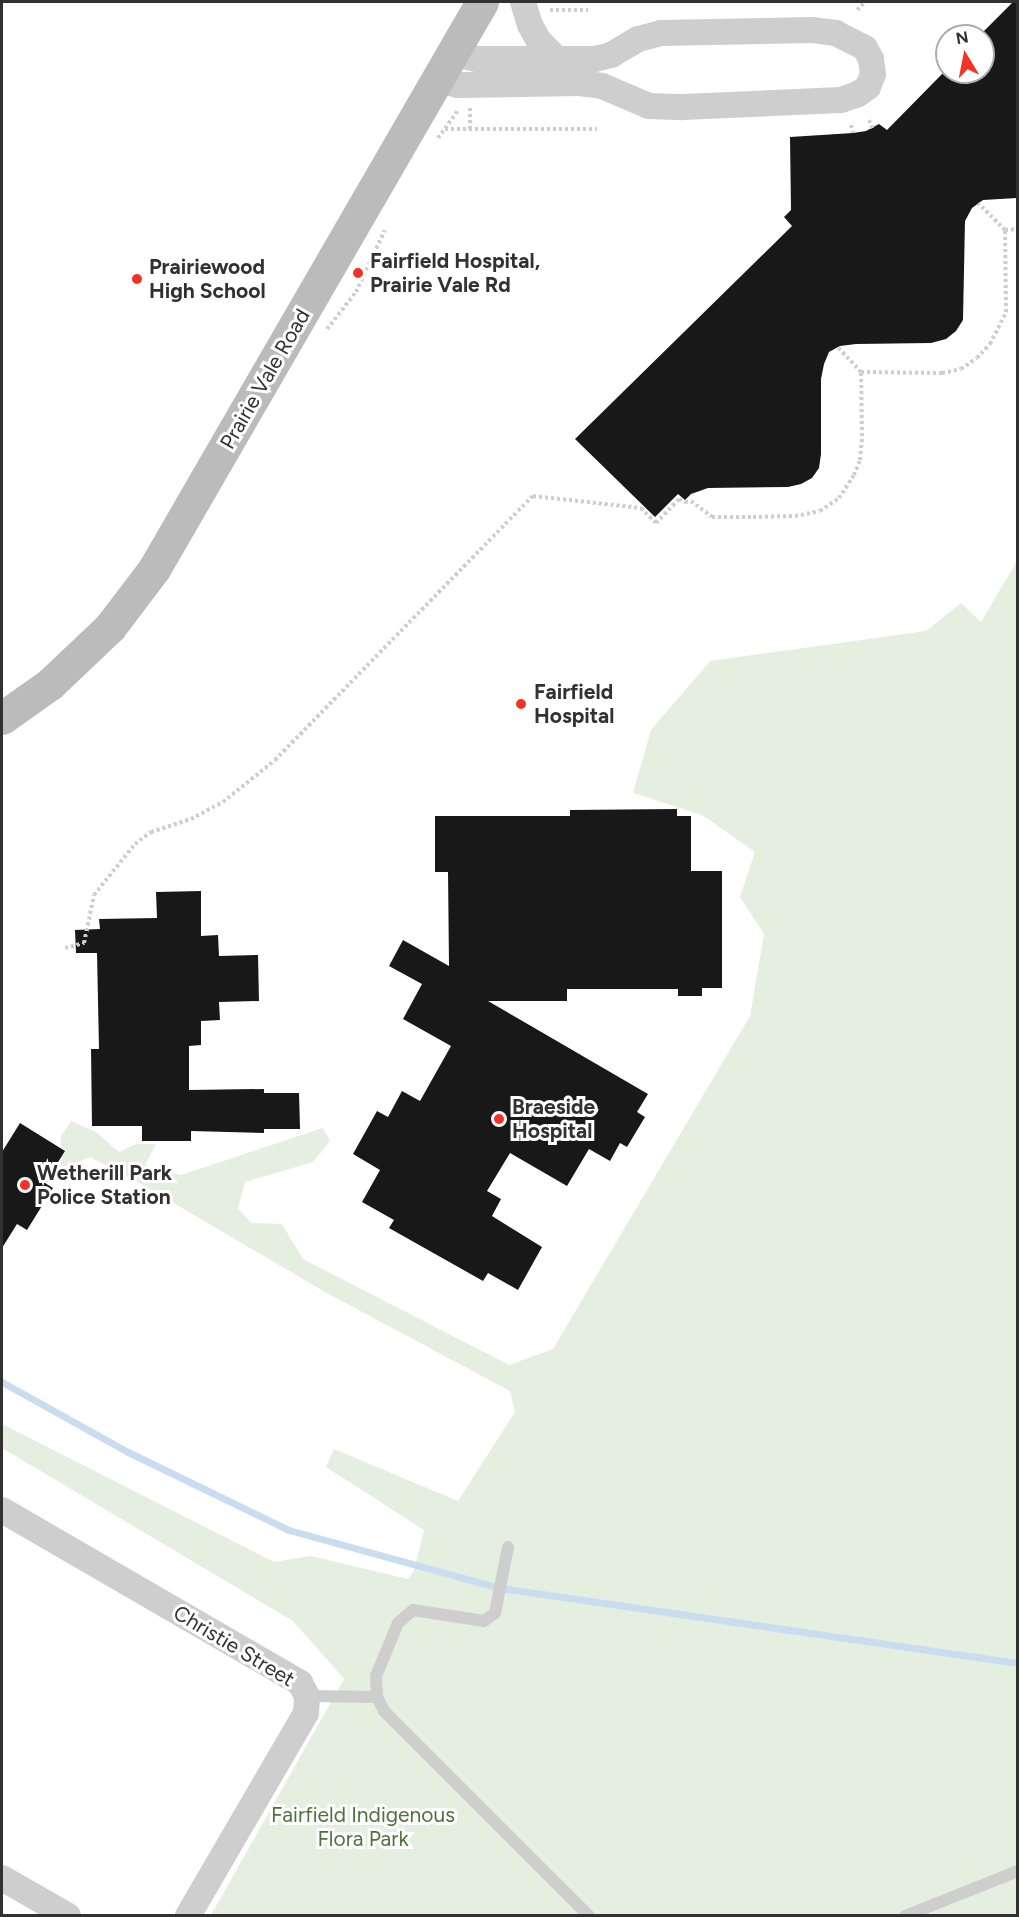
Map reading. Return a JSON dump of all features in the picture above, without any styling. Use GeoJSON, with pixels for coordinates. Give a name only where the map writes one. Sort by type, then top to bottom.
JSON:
{"type":"FeatureCollection","features":[{"type":"Feature","properties":{"kind":"main road","name":"Prairie Vale Road"},"geometry":{"type":"LineString","coordinates":[[2,718],[50,684],[110,627],[154,569],[482,2]]}},
{"type":"Feature","properties":{"kind":"street"},"geometry":{"type":"LineString","coordinates":[[523,2],[530,25],[539,41],[557,59]]}},
{"type":"Feature","properties":{"kind":"street"},"geometry":{"type":"LineString","coordinates":[[813,30],[836,33],[865,48],[871,59],[873,74],[868,87],[858,94],[841,100],[682,108],[649,106],[602,86],[579,83],[458,85],[445,67],[464,58],[595,59],[611,55],[638,39],[661,33],[813,30]]}},
{"type":"Feature","properties":{"kind":"street","name":"Christie Street"},"geometry":{"type":"LineString","coordinates":[[2,1510],[300,1683],[308,1696],[306,1713],[188,1916]]}},
{"type":"Feature","properties":{"kind":"street"},"geometry":{"type":"LineString","coordinates":[[2,1878],[68,1916]]}},
{"type":"Feature","properties":{"kind":"lane"},"geometry":{"type":"LineString","coordinates":[[508,1547],[495,1613],[484,1621],[413,1610],[398,1623],[376,1676],[377,1697],[384,1711],[589,1916]]}},
{"type":"Feature","properties":{"kind":"lane"},"geometry":{"type":"LineString","coordinates":[[308,1696],[377,1697]]}},
{"type":"Feature","properties":{"kind":"lane"},"geometry":{"type":"LineString","coordinates":[[905,1916],[1017,1871]]}},
{"type":"Feature","properties":{"kind":"path"},"geometry":{"type":"LineString","coordinates":[[857,10],[865,2]]}},
{"type":"Feature","properties":{"kind":"path"},"geometry":{"type":"LineString","coordinates":[[547,10],[588,10]]}},
{"type":"Feature","properties":{"kind":"path"},"geometry":{"type":"LineString","coordinates":[[470,98],[470,129]]}},
{"type":"Feature","properties":{"kind":"path"},"geometry":{"type":"LineString","coordinates":[[869,120],[872,128]]}},
{"type":"Feature","properties":{"kind":"path"},"geometry":{"type":"LineString","coordinates":[[851,125],[853,133]]}},
{"type":"Feature","properties":{"kind":"path"},"geometry":{"type":"LineString","coordinates":[[445,129],[597,129]]}},
{"type":"Feature","properties":{"kind":"path"},"geometry":{"type":"LineString","coordinates":[[861,372],[942,372],[961,369],[977,358],[990,344],[1006,312],[1005,230],[978,203]]}},
{"type":"Feature","properties":{"kind":"path"},"geometry":{"type":"LineString","coordinates":[[1005,230],[1017,229]]}},
{"type":"Feature","properties":{"kind":"path"},"geometry":{"type":"LineString","coordinates":[[65,948],[84,943],[94,895],[135,844],[152,832],[191,819],[222,802],[275,759],[533,496],[641,508],[656,523],[679,499],[685,502],[691,501],[712,517],[795,516],[820,511],[838,498],[854,476],[860,460],[861,372],[837,347]]}},
{"type":"Feature","properties":{"kind":"green space","name":"Fairfield Indigenous Flora Park"},"geometry":{"type":"Polygon","coordinates":[[[1017,561],[1017,1915],[211,1915],[344,1679],[293,1621],[2,1448],[2,1424],[274,1562],[311,1556],[408,1579],[414,1570],[424,1530],[326,1467],[334,1449],[458,1501],[515,1412],[510,1391],[325,1292],[136,1181],[90,1157],[60,1170],[61,1136],[71,1121],[96,1132],[119,1152],[136,1144],[156,1144],[145,1165],[181,1175],[323,1128],[330,1141],[313,1162],[245,1182],[238,1208],[251,1223],[282,1224],[303,1259],[509,1365],[553,1349],[750,1016],[764,934],[740,897],[755,852],[702,815],[633,793],[651,730],[710,661],[926,631],[961,603],[981,622],[1017,561]]]}},
{"type":"Feature","properties":{"kind":"building"},"geometry":{"type":"Polygon","coordinates":[[[1013,2],[1017,2],[1017,198],[983,200],[972,208],[965,221],[963,320],[956,331],[946,339],[931,343],[856,344],[840,346],[829,352],[821,379],[821,454],[819,468],[812,478],[788,487],[708,488],[691,494],[685,500],[678,494],[655,517],[575,439],[792,226],[784,217],[791,210],[790,137],[853,133],[866,131],[879,124],[887,130],[935,81],[935,84],[995,84],[995,24],[991,24],[1013,2]]]}},
{"type":"Feature","properties":{"kind":"building"},"geometry":{"type":"Polygon","coordinates":[[[677,809],[677,816],[691,816],[691,871],[722,871],[722,988],[702,988],[702,996],[678,996],[678,989],[567,989],[567,1001],[488,1001],[648,1094],[637,1112],[645,1117],[627,1147],[620,1143],[610,1161],[589,1149],[567,1186],[510,1153],[487,1191],[501,1199],[492,1216],[542,1247],[518,1290],[488,1273],[483,1281],[389,1228],[394,1220],[362,1202],[380,1170],[353,1154],[377,1111],[388,1117],[402,1091],[420,1101],[451,1046],[403,1019],[422,984],[389,966],[403,940],[449,966],[448,872],[435,872],[435,816],[570,816],[570,810],[677,809]]]}},
{"type":"Feature","properties":{"kind":"building"},"geometry":{"type":"Polygon","coordinates":[[[201,891],[201,936],[218,935],[219,956],[258,955],[259,1001],[219,1002],[220,1020],[201,1021],[201,1045],[189,1046],[189,1090],[264,1089],[264,1093],[299,1093],[300,1129],[264,1129],[264,1133],[191,1131],[191,1141],[142,1141],[142,1126],[92,1126],[91,1049],[99,1049],[97,953],[76,953],[75,930],[100,929],[99,919],[157,918],[156,892],[201,891]]]}},
{"type":"Feature","properties":{"kind":"building","name":"Wetherill Park Police Station"},"geometry":{"type":"Polygon","coordinates":[[[20,1123],[65,1151],[45,1183],[53,1188],[27,1230],[17,1224],[2,1248],[2,1152],[20,1123]]]}},
{"type":"Feature","properties":{"kind":"waterway"},"geometry":{"type":"LineString","coordinates":[[2,1382],[126,1451],[289,1530],[500,1588],[1018,1663]]}},
{"type":"Feature","properties":{"kind":"place","name":"Fairfield Hospital, Prairie Vale Rd"},"geometry":{"type":"Point","coordinates":[358,273]}},
{"type":"Feature","properties":{"kind":"place","name":"Prairiewood High School"},"geometry":{"type":"Point","coordinates":[137,279]}},
{"type":"Feature","properties":{"kind":"place","name":"Fairfield Hospital"},"geometry":{"type":"Point","coordinates":[521,704]}},
{"type":"Feature","properties":{"kind":"place","name":"Braeside Hospital"},"geometry":{"type":"Point","coordinates":[499,1119]}},
{"type":"Feature","properties":{"kind":"place","name":"Wetherill Park Police Station"},"geometry":{"type":"Point","coordinates":[25,1185]}}]}
